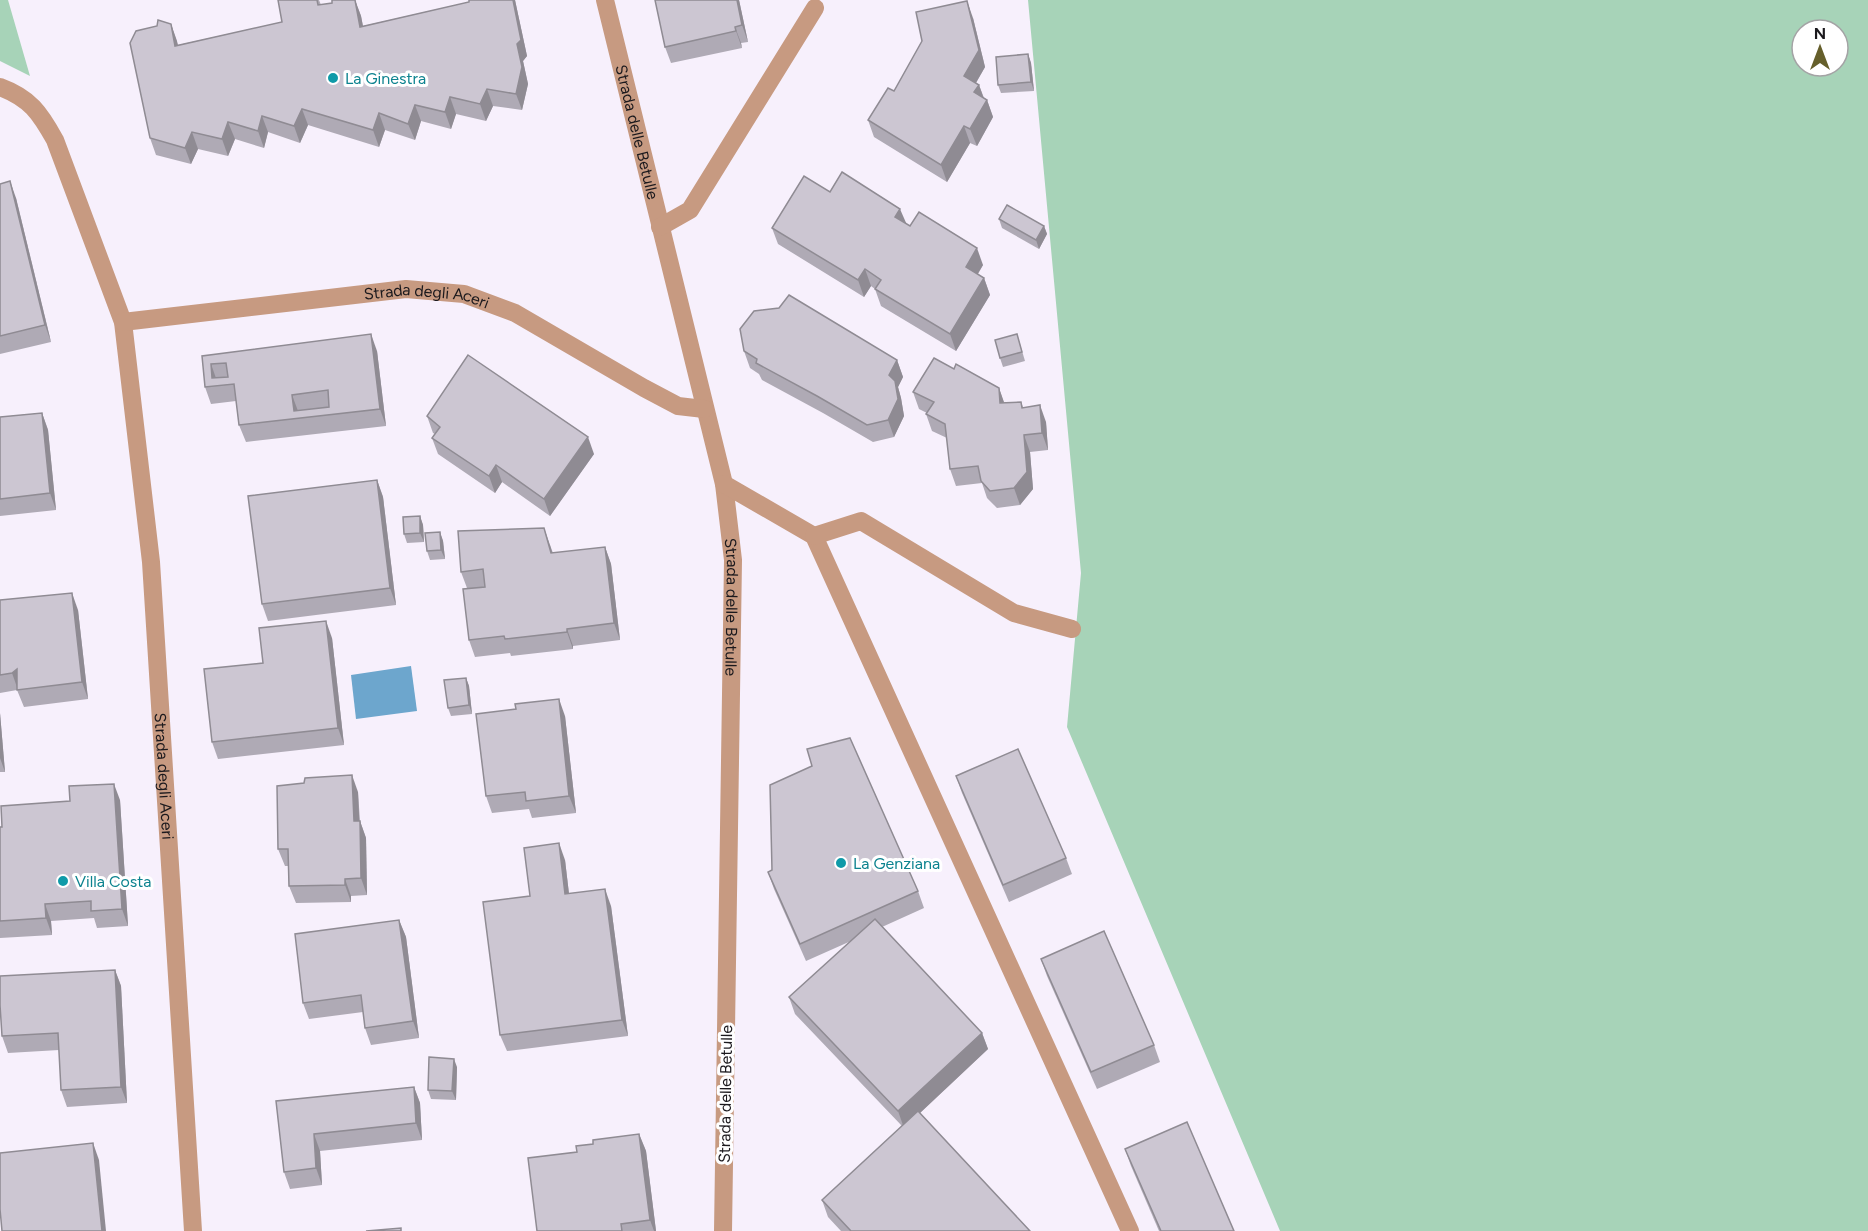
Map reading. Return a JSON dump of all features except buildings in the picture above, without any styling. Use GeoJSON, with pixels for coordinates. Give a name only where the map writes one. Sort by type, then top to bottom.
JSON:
{"type":"FeatureCollection","features":[{"type":"Feature","properties":{"kind":"street","name":"Strada delle Betulle"},"geometry":{"type":"LineString","coordinates":[[605,0],[724,484],[733,560],[723,1231]]}},
{"type":"Feature","properties":{"kind":"street"},"geometry":{"type":"LineString","coordinates":[[660,227],[690,210],[815,8]]}},
{"type":"Feature","properties":{"kind":"street","name":"Strada degli Aceri"},"geometry":{"type":"LineString","coordinates":[[0,87],[15,93],[41,114],[56,141],[123,322],[151,562],[193,1231]]}},
{"type":"Feature","properties":{"kind":"street","name":"Strada degli Aceri"},"geometry":{"type":"LineString","coordinates":[[123,322],[406,289],[464,294],[515,313],[678,406],[704,409]]}},
{"type":"Feature","properties":{"kind":"street"},"geometry":{"type":"LineString","coordinates":[[724,484],[814,536],[1130,1231]]}},
{"type":"Feature","properties":{"kind":"street"},"geometry":{"type":"LineString","coordinates":[[814,536],[861,521],[1014,613],[1072,629]]}},
{"type":"Feature","properties":{"kind":"green space"},"geometry":{"type":"Polygon","coordinates":[[[0,0],[8,0],[30,76],[0,61],[0,0]]]}},
{"type":"Feature","properties":{"kind":"green space"},"geometry":{"type":"Polygon","coordinates":[[[1028,0],[1868,0],[1868,1231],[1280,1231],[1067,727],[1081,573],[1028,0]]]}},
{"type":"Feature","properties":{"kind":"water"},"geometry":{"type":"Polygon","coordinates":[[[411,666],[417,711],[356,719],[351,675],[411,666]]]}},
{"type":"Feature","properties":{"kind":"place","name":"La Ginestra"},"geometry":{"type":"Point","coordinates":[333,78]}},
{"type":"Feature","properties":{"kind":"place","name":"La Genziana"},"geometry":{"type":"Point","coordinates":[841,863]}},
{"type":"Feature","properties":{"kind":"place","name":"Villa Costa"},"geometry":{"type":"Point","coordinates":[63,881]}}]}
